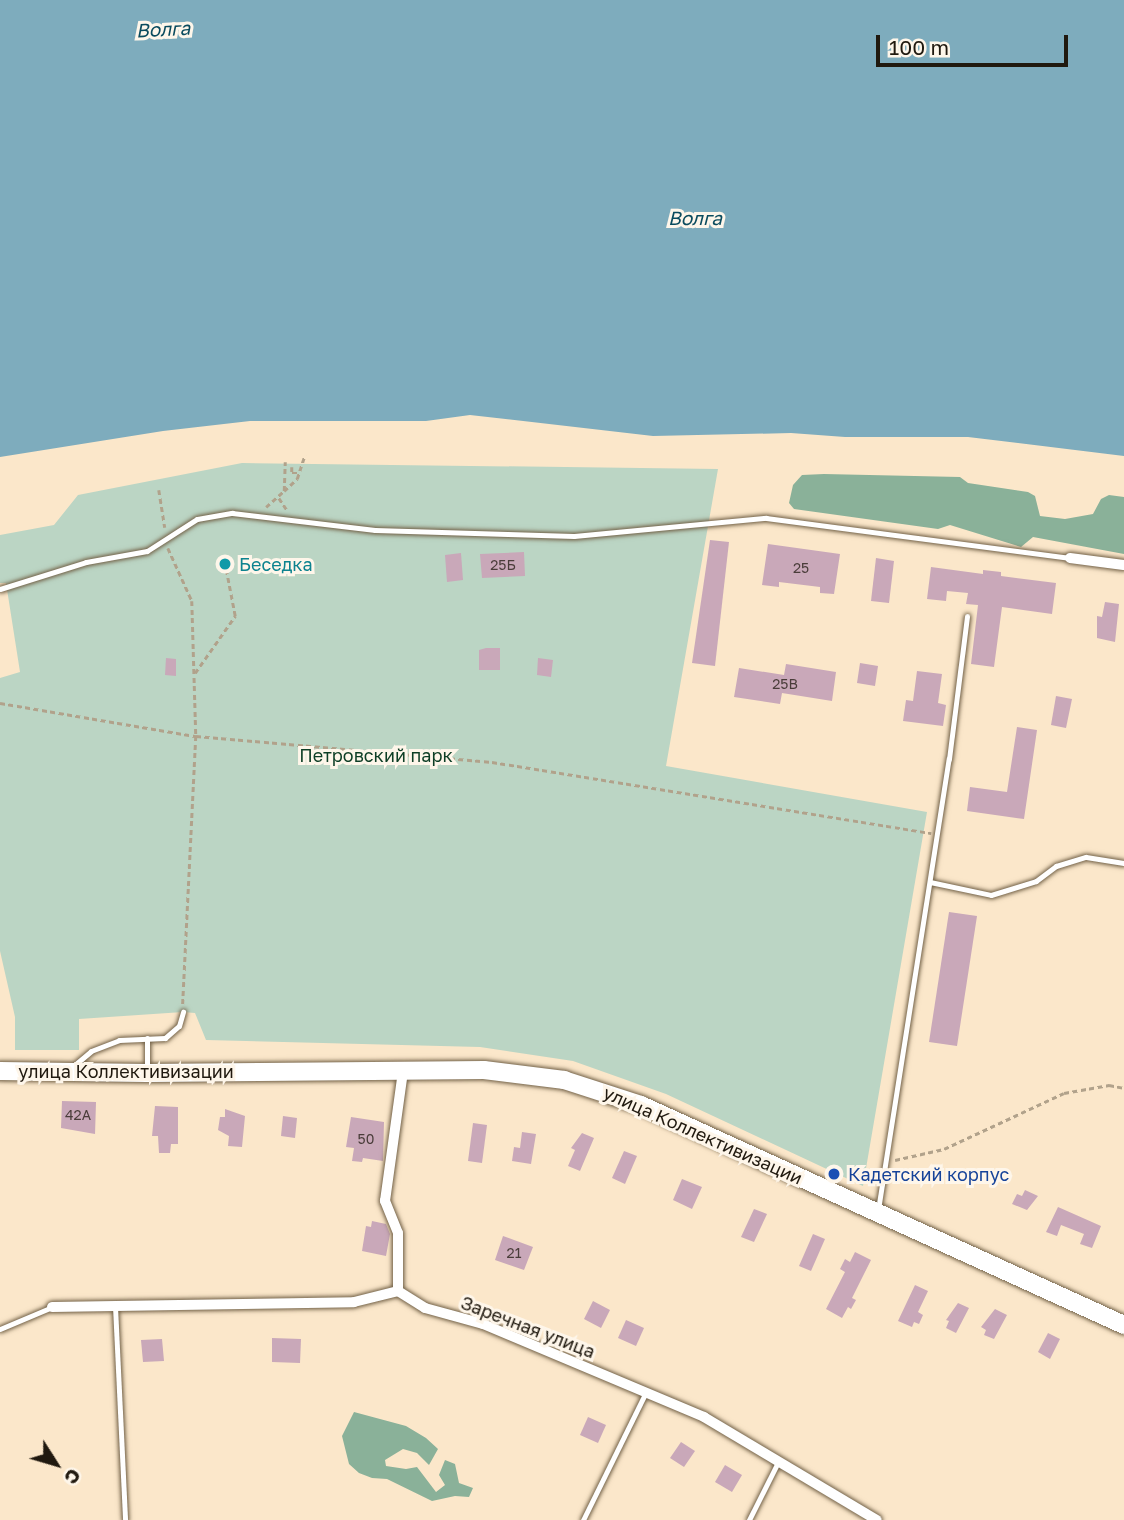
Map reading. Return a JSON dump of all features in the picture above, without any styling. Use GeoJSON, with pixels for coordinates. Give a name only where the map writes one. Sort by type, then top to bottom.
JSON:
{"type":"FeatureCollection","features":[{"type":"Feature","properties":{"kind":"main road","name":"улица Коллективизации"},"geometry":{"type":"LineString","coordinates":[[0,1070],[147,1073],[484,1070],[525,1073],[564,1080],[604,1091],[1124,1325]]}},
{"type":"Feature","properties":{"kind":"street"},"geometry":{"type":"LineString","coordinates":[[1070,558],[1124,565]]}},
{"type":"Feature","properties":{"kind":"street"},"geometry":{"type":"LineString","coordinates":[[52,1307],[354,1302],[398,1290],[398,1233],[385,1201],[403,1070]]}},
{"type":"Feature","properties":{"kind":"street","name":"Заречная улица"},"geometry":{"type":"LineString","coordinates":[[398,1290],[425,1308],[483,1324],[704,1417],[877,1520]]}},
{"type":"Feature","properties":{"kind":"lane"},"geometry":{"type":"LineString","coordinates":[[0,589],[86,562],[147,551],[184,526],[206,516],[250,513],[375,530],[574,536],[766,518],[1070,558]]}},
{"type":"Feature","properties":{"kind":"lane"},"geometry":{"type":"LineString","coordinates":[[877,1213],[930,882],[967,616]]}},
{"type":"Feature","properties":{"kind":"lane"},"geometry":{"type":"LineString","coordinates":[[930,882],[991,895],[1036,881],[1056,866],[1086,857],[1124,863]]}},
{"type":"Feature","properties":{"kind":"lane"},"geometry":{"type":"LineString","coordinates":[[67,1072],[91,1052],[119,1040],[165,1038],[179,1026],[183,1012]]}},
{"type":"Feature","properties":{"kind":"lane"},"geometry":{"type":"LineString","coordinates":[[147,1038],[147,1073]]}},
{"type":"Feature","properties":{"kind":"lane"},"geometry":{"type":"LineString","coordinates":[[115,1306],[125,1520]]}},
{"type":"Feature","properties":{"kind":"lane"},"geometry":{"type":"LineString","coordinates":[[0,1329],[52,1307]]}},
{"type":"Feature","properties":{"kind":"lane"},"geometry":{"type":"LineString","coordinates":[[583,1520],[646,1392]]}},
{"type":"Feature","properties":{"kind":"lane"},"geometry":{"type":"LineString","coordinates":[[749,1520],[779,1460]]}},
{"type":"Feature","properties":{"kind":"path"},"geometry":{"type":"LineString","coordinates":[[250,513],[270,505],[284,491],[300,473],[305,455]]}},
{"type":"Feature","properties":{"kind":"path"},"geometry":{"type":"LineString","coordinates":[[284,491],[285,462]]}},
{"type":"Feature","properties":{"kind":"path"},"geometry":{"type":"LineString","coordinates":[[292,467],[292,473],[300,473]]}},
{"type":"Feature","properties":{"kind":"path"},"geometry":{"type":"LineString","coordinates":[[159,490],[168,550],[192,601],[196,736],[183,1012]]}},
{"type":"Feature","properties":{"kind":"path"},"geometry":{"type":"LineString","coordinates":[[195,674],[235,616],[225,564]]}},
{"type":"Feature","properties":{"kind":"path"},"geometry":{"type":"LineString","coordinates":[[0,703],[196,736],[492,762],[937,834]]}},
{"type":"Feature","properties":{"kind":"path"},"geometry":{"type":"LineString","coordinates":[[885,1162],[944,1149],[1064,1093],[1109,1085],[1124,1088]]}},
{"type":"Feature","properties":{"kind":"green space","name":"Петровский парк"},"geometry":{"type":"Polygon","coordinates":[[[242,463],[718,469],[666,766],[927,812],[863,1186],[666,1094],[573,1061],[480,1047],[206,1040],[195,1013],[183,1012],[79,1019],[79,1050],[15,1050],[15,1017],[0,951],[0,678],[20,672],[6,583],[0,583],[0,535],[54,525],[78,495],[242,463]]]}},
{"type":"Feature","properties":{"kind":"green space"},"geometry":{"type":"Polygon","coordinates":[[[802,475],[960,477],[968,483],[1028,492],[1035,496],[1040,516],[1065,519],[1093,514],[1101,499],[1109,495],[1124,497],[1124,554],[1033,537],[1021,547],[950,525],[938,529],[794,509],[789,503],[793,485],[802,475]]]}},
{"type":"Feature","properties":{"kind":"green space"},"geometry":{"type":"Polygon","coordinates":[[[354,1412],[406,1426],[438,1449],[429,1465],[417,1453],[403,1449],[385,1460],[386,1466],[406,1469],[417,1467],[436,1492],[445,1485],[439,1475],[445,1460],[455,1464],[459,1483],[473,1488],[469,1497],[455,1496],[432,1501],[387,1479],[372,1478],[359,1473],[349,1464],[342,1436],[354,1412]]]}},
{"type":"Feature","properties":{"kind":"water","name":"Волга"},"geometry":{"type":"Polygon","coordinates":[[[0,0],[1124,0],[1124,456],[968,437],[845,437],[791,433],[653,436],[470,415],[426,421],[250,421],[163,431],[0,457],[0,0]]]}},
{"type":"Feature","properties":{"kind":"building"},"geometry":{"type":"Polygon","coordinates":[[[710,540],[729,542],[715,666],[692,663],[710,540]]]}},
{"type":"Feature","properties":{"kind":"building"},"geometry":{"type":"Polygon","coordinates":[[[768,544],[840,554],[834,594],[820,593],[820,587],[779,582],[779,587],[762,585],[768,544]]]}},
{"type":"Feature","properties":{"kind":"building"},"geometry":{"type":"Polygon","coordinates":[[[524,552],[525,576],[482,578],[480,554],[524,552]]]}},
{"type":"Feature","properties":{"kind":"building"},"geometry":{"type":"Polygon","coordinates":[[[461,553],[463,580],[447,582],[445,555],[461,553]]]}},
{"type":"Feature","properties":{"kind":"building"},"geometry":{"type":"Polygon","coordinates":[[[876,558],[894,561],[889,603],[871,601],[876,558]]]}},
{"type":"Feature","properties":{"kind":"building"},"geometry":{"type":"Polygon","coordinates":[[[931,567],[983,574],[983,570],[1001,572],[1001,576],[1056,583],[1052,614],[1002,607],[994,667],[971,664],[978,605],[966,604],[968,593],[947,591],[946,601],[927,599],[931,567]]]}},
{"type":"Feature","properties":{"kind":"building"},"geometry":{"type":"Polygon","coordinates":[[[1105,602],[1119,604],[1115,642],[1097,638],[1097,616],[1102,617],[1105,602]]]}},
{"type":"Feature","properties":{"kind":"building"},"geometry":{"type":"Polygon","coordinates":[[[500,648],[500,670],[479,670],[479,650],[500,648]]]}},
{"type":"Feature","properties":{"kind":"building"},"geometry":{"type":"Polygon","coordinates":[[[166,658],[176,659],[176,676],[165,675],[166,658]]]}},
{"type":"Feature","properties":{"kind":"building"},"geometry":{"type":"Polygon","coordinates":[[[538,658],[553,660],[551,677],[537,675],[538,658]]]}},
{"type":"Feature","properties":{"kind":"building"},"geometry":{"type":"Polygon","coordinates":[[[860,663],[878,666],[875,686],[857,683],[860,663]]]}},
{"type":"Feature","properties":{"kind":"building"},"geometry":{"type":"Polygon","coordinates":[[[786,664],[836,672],[832,701],[782,693],[780,704],[734,697],[739,668],[784,675],[786,664]]]}},
{"type":"Feature","properties":{"kind":"building"},"geometry":{"type":"Polygon","coordinates":[[[917,671],[942,674],[938,703],[946,705],[943,726],[903,721],[906,700],[913,701],[917,671]]]}},
{"type":"Feature","properties":{"kind":"building"},"geometry":{"type":"Polygon","coordinates":[[[1056,696],[1072,699],[1066,728],[1051,725],[1056,696]]]}},
{"type":"Feature","properties":{"kind":"building"},"geometry":{"type":"Polygon","coordinates":[[[1017,727],[1037,730],[1024,819],[967,811],[970,787],[1007,792],[1017,727]]]}},
{"type":"Feature","properties":{"kind":"building"},"geometry":{"type":"Polygon","coordinates":[[[949,912],[977,916],[957,1046],[929,1042],[949,912]]]}},
{"type":"Feature","properties":{"kind":"building"},"geometry":{"type":"Polygon","coordinates":[[[62,1101],[96,1102],[95,1134],[61,1128],[62,1101]]]}},
{"type":"Feature","properties":{"kind":"building"},"geometry":{"type":"Polygon","coordinates":[[[155,1106],[178,1107],[178,1144],[171,1144],[170,1153],[159,1153],[158,1136],[152,1136],[155,1106]]]}},
{"type":"Feature","properties":{"kind":"building"},"geometry":{"type":"Polygon","coordinates":[[[225,1109],[245,1116],[242,1147],[228,1146],[229,1136],[218,1130],[220,1117],[225,1117],[225,1109]]]}},
{"type":"Feature","properties":{"kind":"building"},"geometry":{"type":"Polygon","coordinates":[[[283,1116],[297,1118],[295,1138],[281,1136],[283,1116]]]}},
{"type":"Feature","properties":{"kind":"building"},"geometry":{"type":"Polygon","coordinates":[[[351,1117],[384,1122],[383,1161],[363,1158],[362,1162],[352,1161],[354,1148],[346,1147],[351,1117]]]}},
{"type":"Feature","properties":{"kind":"building"},"geometry":{"type":"Polygon","coordinates":[[[473,1123],[487,1125],[482,1163],[468,1161],[473,1123]]]}},
{"type":"Feature","properties":{"kind":"building"},"geometry":{"type":"Polygon","coordinates":[[[522,1132],[536,1134],[531,1164],[512,1161],[514,1147],[520,1148],[522,1132]]]}},
{"type":"Feature","properties":{"kind":"building"},"geometry":{"type":"Polygon","coordinates":[[[582,1133],[594,1138],[580,1171],[568,1166],[575,1150],[571,1148],[582,1133]]]}},
{"type":"Feature","properties":{"kind":"building"},"geometry":{"type":"Polygon","coordinates":[[[624,1151],[637,1156],[625,1184],[612,1178],[624,1151]]]}},
{"type":"Feature","properties":{"kind":"building"},"geometry":{"type":"Polygon","coordinates":[[[682,1179],[702,1187],[692,1209],[673,1200],[682,1179]]]}},
{"type":"Feature","properties":{"kind":"building"},"geometry":{"type":"Polygon","coordinates":[[[1025,1190],[1038,1196],[1027,1210],[1012,1204],[1017,1194],[1022,1196],[1025,1190]]]}},
{"type":"Feature","properties":{"kind":"building"},"geometry":{"type":"Polygon","coordinates":[[[1058,1207],[1101,1226],[1092,1248],[1080,1244],[1084,1234],[1061,1225],[1057,1236],[1046,1232],[1058,1207]]]}},
{"type":"Feature","properties":{"kind":"building"},"geometry":{"type":"Polygon","coordinates":[[[754,1209],[767,1214],[754,1242],[741,1237],[754,1209]]]}},
{"type":"Feature","properties":{"kind":"building"},"geometry":{"type":"Polygon","coordinates":[[[372,1221],[386,1224],[390,1234],[386,1256],[362,1251],[366,1226],[371,1227],[372,1221]]]}},
{"type":"Feature","properties":{"kind":"building"},"geometry":{"type":"Polygon","coordinates":[[[813,1234],[825,1239],[811,1271],[799,1266],[813,1234]]]}},
{"type":"Feature","properties":{"kind":"building"},"geometry":{"type":"Polygon","coordinates":[[[503,1236],[533,1247],[524,1270],[495,1260],[503,1236]]]}},
{"type":"Feature","properties":{"kind":"building"},"geometry":{"type":"Polygon","coordinates":[[[855,1252],[871,1260],[852,1298],[856,1300],[842,1318],[826,1309],[845,1272],[840,1269],[845,1259],[850,1262],[855,1252]]]}},
{"type":"Feature","properties":{"kind":"building"},"geometry":{"type":"Polygon","coordinates":[[[915,1285],[928,1291],[918,1312],[923,1315],[919,1324],[914,1322],[912,1327],[898,1321],[915,1285]]]}},
{"type":"Feature","properties":{"kind":"building"},"geometry":{"type":"Polygon","coordinates":[[[593,1301],[610,1310],[601,1328],[584,1319],[593,1301]]]}},
{"type":"Feature","properties":{"kind":"building"},"geometry":{"type":"Polygon","coordinates":[[[958,1303],[969,1308],[956,1333],[946,1328],[949,1321],[946,1320],[958,1303]]]}},
{"type":"Feature","properties":{"kind":"building"},"geometry":{"type":"Polygon","coordinates":[[[995,1309],[1007,1315],[994,1339],[984,1335],[986,1330],[981,1327],[995,1309]]]}},
{"type":"Feature","properties":{"kind":"building"},"geometry":{"type":"Polygon","coordinates":[[[626,1320],[644,1328],[636,1346],[618,1338],[626,1320]]]}},
{"type":"Feature","properties":{"kind":"building"},"geometry":{"type":"Polygon","coordinates":[[[1048,1333],[1060,1339],[1050,1359],[1038,1352],[1048,1333]]]}},
{"type":"Feature","properties":{"kind":"building"},"geometry":{"type":"Polygon","coordinates":[[[272,1338],[301,1339],[300,1363],[272,1362],[272,1338]]]}},
{"type":"Feature","properties":{"kind":"building"},"geometry":{"type":"Polygon","coordinates":[[[162,1339],[164,1361],[143,1362],[141,1340],[162,1339]]]}},
{"type":"Feature","properties":{"kind":"building"},"geometry":{"type":"Polygon","coordinates":[[[588,1417],[606,1425],[598,1443],[580,1435],[588,1417]]]}},
{"type":"Feature","properties":{"kind":"building"},"geometry":{"type":"Polygon","coordinates":[[[681,1442],[695,1451],[684,1467],[670,1458],[681,1442]]]}},
{"type":"Feature","properties":{"kind":"building"},"geometry":{"type":"Polygon","coordinates":[[[725,1465],[742,1475],[732,1492],[715,1482],[725,1465]]]}},
{"type":"Feature","properties":{"kind":"place","name":"Беседка"},"geometry":{"type":"Point","coordinates":[225,564]}},
{"type":"Feature","properties":{"kind":"place","name":"Кадетский корпус"},"geometry":{"type":"Point","coordinates":[834,1174]}}]}
